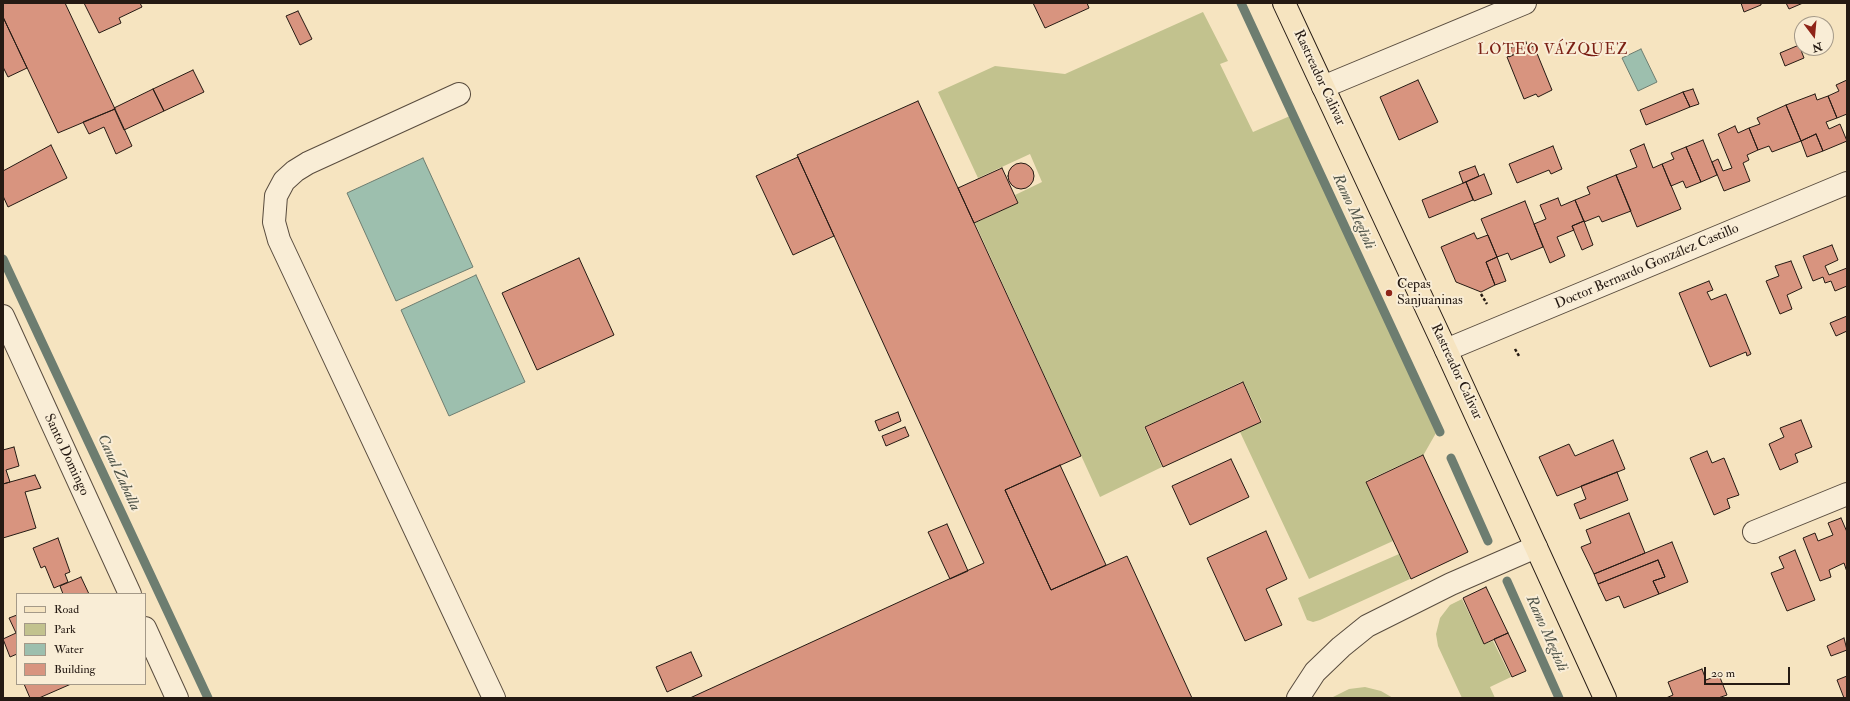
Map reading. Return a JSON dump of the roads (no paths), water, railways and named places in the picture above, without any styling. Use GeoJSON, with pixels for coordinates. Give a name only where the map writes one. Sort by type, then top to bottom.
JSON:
{"type":"FeatureCollection","features":[{"type":"Feature","properties":{"kind":"main road","name":"Rastreador Calivar"},"geometry":{"type":"LineString","coordinates":[[1284,3],[1446,350],[1605,698]]}},
{"type":"Feature","properties":{"kind":"street"},"geometry":{"type":"LineString","coordinates":[[1323,87],[1525,3]]}},
{"type":"Feature","properties":{"kind":"street"},"geometry":{"type":"LineString","coordinates":[[459,94],[308,163],[295,171],[284,181],[276,196],[274,222],[279,240],[494,698]]}},
{"type":"Feature","properties":{"kind":"street","name":"Doctor Bernardo González Castillo"},"geometry":{"type":"LineString","coordinates":[[1446,350],[1847,183]]}},
{"type":"Feature","properties":{"kind":"street","name":"Santo Domingo"},"geometry":{"type":"LineString","coordinates":[[3,316],[130,593]]}},
{"type":"Feature","properties":{"kind":"street"},"geometry":{"type":"LineString","coordinates":[[1754,532],[1847,494]]}},
{"type":"Feature","properties":{"kind":"street"},"geometry":{"type":"LineString","coordinates":[[1298,698],[1320,667],[1341,647],[1367,626],[1451,584],[1536,547]]}},
{"type":"Feature","properties":{"kind":"street"},"geometry":{"type":"LineString","coordinates":[[146,630],[177,698]]}},
{"type":"Feature","properties":{"kind":"water"},"geometry":{"type":"Polygon","coordinates":[[[1641,49],[1657,82],[1638,91],[1622,58],[1641,49]]]}},
{"type":"Feature","properties":{"kind":"water"},"geometry":{"type":"Polygon","coordinates":[[[423,158],[473,267],[396,301],[347,193],[423,158]]]}},
{"type":"Feature","properties":{"kind":"water"},"geometry":{"type":"Polygon","coordinates":[[[476,275],[525,382],[449,416],[401,310],[476,275]]]}},
{"type":"Feature","properties":{"kind":"waterway","name":"Ramo Meglioli"},"geometry":{"type":"LineString","coordinates":[[1241,3],[1440,432]]}},
{"type":"Feature","properties":{"kind":"waterway","name":"Canal Zaballa"},"geometry":{"type":"LineString","coordinates":[[3,259],[208,698]]}},
{"type":"Feature","properties":{"kind":"waterway","name":"Ramo Meglioli"},"geometry":{"type":"LineString","coordinates":[[1451,458],[1488,541]]}},
{"type":"Feature","properties":{"kind":"waterway","name":"Ramo Meglioli"},"geometry":{"type":"LineString","coordinates":[[1507,581],[1559,698]]}},
{"type":"Feature","properties":{"kind":"place","name":"Cepas Sanjuaninas"},"geometry":{"type":"Point","coordinates":[1389,293]}},
{"type":"Feature","properties":{"kind":"district","name":"LOTEO VÁZQUEZ"},"geometry":{"type":"Point","coordinates":[1553,51]}}]}
